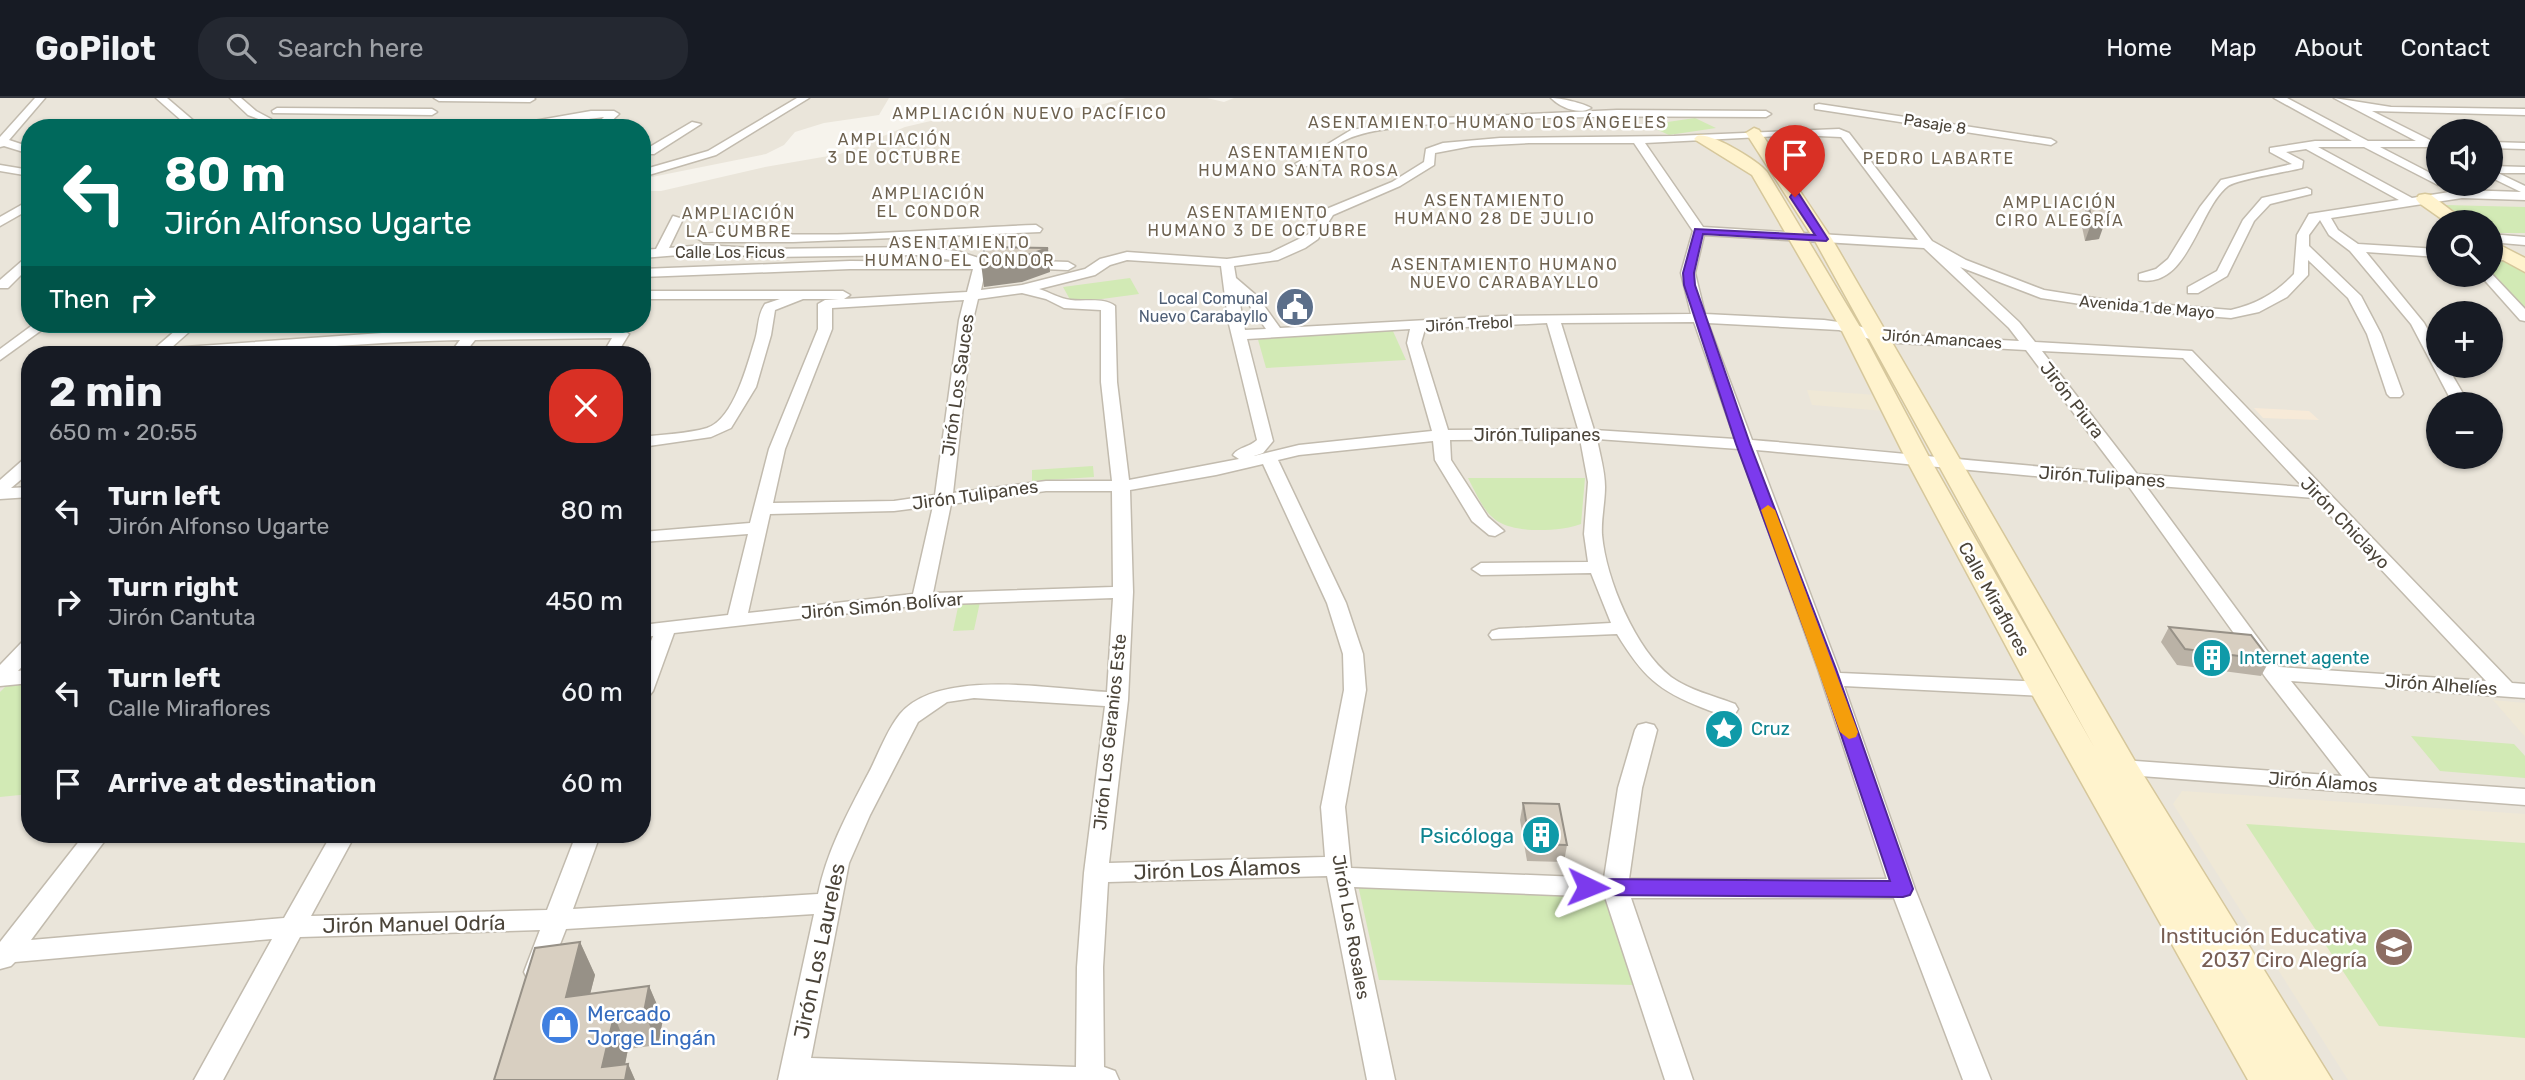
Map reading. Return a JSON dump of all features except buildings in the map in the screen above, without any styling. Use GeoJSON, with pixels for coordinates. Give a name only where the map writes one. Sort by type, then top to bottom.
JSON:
{"type":"FeatureCollection","features":[{"type":"Feature","properties":{"kind":"street"},"geometry":{"type":"LineString","coordinates":[[21,119],[40,98]]}},
{"type":"Feature","properties":{"kind":"street"},"geometry":{"type":"LineString","coordinates":[[161,98],[186,119]]}},
{"type":"Feature","properties":{"kind":"street"},"geometry":{"type":"LineString","coordinates":[[235,98],[262,118],[287,107],[275,98]]}},
{"type":"Feature","properties":{"kind":"street"},"geometry":{"type":"LineString","coordinates":[[439,98],[530,99]]}},
{"type":"Feature","properties":{"kind":"street"},"geometry":{"type":"LineString","coordinates":[[651,172],[701,159],[804,98]]}},
{"type":"Feature","properties":{"kind":"street"},"geometry":{"type":"LineString","coordinates":[[1556,98],[1565,105],[1611,114],[1809,131],[1840,129],[1815,103]]}},
{"type":"Feature","properties":{"kind":"street"},"geometry":{"type":"LineString","coordinates":[[1751,98],[1767,126]]}},
{"type":"Feature","properties":{"kind":"street"},"geometry":{"type":"LineString","coordinates":[[2279,98],[2426,176]]}},
{"type":"Feature","properties":{"kind":"street"},"geometry":{"type":"LineString","coordinates":[[2339,98],[2426,141]]}},
{"type":"Feature","properties":{"kind":"street","name":"Pasaje 8"},"geometry":{"type":"LineString","coordinates":[[1815,103],[2050,142]]}},
{"type":"Feature","properties":{"kind":"street"},"geometry":{"type":"LineString","coordinates":[[2353,105],[2391,110],[2525,112]]}},
{"type":"Feature","properties":{"kind":"street"},"geometry":{"type":"LineString","coordinates":[[277,111],[376,114],[432,112]]}},
{"type":"Feature","properties":{"kind":"street"},"geometry":{"type":"LineString","coordinates":[[578,119],[604,113],[614,114],[608,119]]}},
{"type":"Feature","properties":{"kind":"street"},"geometry":{"type":"LineString","coordinates":[[1301,164],[1326,152],[1330,145],[1351,133],[1374,129],[1420,122],[1611,114]]}},
{"type":"Feature","properties":{"kind":"street"},"geometry":{"type":"LineString","coordinates":[[21,119],[1,142],[21,148]]}},
{"type":"Feature","properties":{"kind":"street"},"geometry":{"type":"LineString","coordinates":[[2386,121],[2525,123]]}},
{"type":"Feature","properties":{"kind":"street"},"geometry":{"type":"LineString","coordinates":[[651,150],[696,124]]}},
{"type":"Feature","properties":{"kind":"street"},"geometry":{"type":"LineString","coordinates":[[651,441],[711,432],[725,425],[748,387],[764,335],[766,314],[771,307],[790,300],[970,296],[1022,289],[1090,272],[1105,262],[1127,256],[1228,271],[1301,245],[1314,236],[1328,214],[1396,184],[1422,169],[1430,163],[1430,151],[1438,147],[1558,139],[1702,139],[1767,126]]}},
{"type":"Feature","properties":{"kind":"street","name":"Calle Miraflores"},"geometry":{"type":"LineString","coordinates":[[1767,126],[1809,238],[1850,327],[1918,459],[2044,689],[2270,1080]]}},
{"type":"Feature","properties":{"kind":"street","name":"Jirón Piura"},"geometry":{"type":"LineString","coordinates":[[1809,131],[1839,132],[1845,135],[1928,244],[2014,325],[2092,424],[2273,673],[2362,785]]}},
{"type":"Feature","properties":{"kind":"street"},"geometry":{"type":"LineString","coordinates":[[2407,132],[2426,132]]}},
{"type":"Feature","properties":{"kind":"street"},"geometry":{"type":"LineString","coordinates":[[2503,133],[2525,134]]}},
{"type":"Feature","properties":{"kind":"street","name":"Calle Miraflores"},"geometry":{"type":"LineString","coordinates":[[1702,139],[1755,167],[1880,338],[1949,465],[2122,768],[2311,1080]]}},
{"type":"Feature","properties":{"kind":"street"},"geometry":{"type":"LineString","coordinates":[[1638,140],[1699,231],[1688,273],[1699,317],[1743,444],[1831,679],[1903,889],[1977,1080]]}},
{"type":"Feature","properties":{"kind":"street"},"geometry":{"type":"LineString","coordinates":[[2144,277],[2157,274],[2173,264],[2223,184],[2300,165],[2274,151],[2315,144],[2426,145]]}},
{"type":"Feature","properties":{"kind":"street"},"geometry":{"type":"LineString","coordinates":[[2503,145],[2525,146]]}},
{"type":"Feature","properties":{"kind":"street"},"geometry":{"type":"LineString","coordinates":[[2308,146],[2435,210]]}},
{"type":"Feature","properties":{"kind":"street"},"geometry":{"type":"LineString","coordinates":[[651,154],[701,159]]}},
{"type":"Feature","properties":{"kind":"street"},"geometry":{"type":"LineString","coordinates":[[0,168],[21,172]]}},
{"type":"Feature","properties":{"kind":"street"},"geometry":{"type":"LineString","coordinates":[[2503,171],[2525,170]]}},
{"type":"Feature","properties":{"kind":"street"},"geometry":{"type":"LineString","coordinates":[[2503,178],[2525,190]]}},
{"type":"Feature","properties":{"kind":"street"},"geometry":{"type":"LineString","coordinates":[[2193,290],[2222,273],[2249,220],[2266,201],[2307,192]]}},
{"type":"Feature","properties":{"kind":"street"},"geometry":{"type":"LineString","coordinates":[[2503,195],[2525,196]]}},
{"type":"Feature","properties":{"kind":"street"},"geometry":{"type":"LineString","coordinates":[[2426,340],[2417,323],[2355,247],[2333,232],[2324,216],[2447,196]]}},
{"type":"Feature","properties":{"kind":"street"},"geometry":{"type":"LineString","coordinates":[[0,222],[21,209]]}},
{"type":"Feature","properties":{"kind":"street","name":"Avenida 1 de Mayo"},"geometry":{"type":"LineString","coordinates":[[1928,244],[1961,263],[2041,294],[2135,307],[2231,314],[2254,309],[2282,294],[2301,275],[2303,235],[2313,217],[2328,214]]}},
{"type":"Feature","properties":{"kind":"street"},"geometry":{"type":"LineString","coordinates":[[664,247],[677,219]]}},
{"type":"Feature","properties":{"kind":"street"},"geometry":{"type":"LineString","coordinates":[[651,244],[664,247],[739,236],[793,239],[1036,229]]}},
{"type":"Feature","properties":{"kind":"street"},"geometry":{"type":"LineString","coordinates":[[1699,231],[1928,244]]}},
{"type":"Feature","properties":{"kind":"street"},"geometry":{"type":"LineString","coordinates":[[2503,239],[2525,241]]}},
{"type":"Feature","properties":{"kind":"street","name":"Calle Los Ficus"},"geometry":{"type":"LineString","coordinates":[[651,251],[664,247],[768,253],[917,251],[957,254],[981,265],[1068,266]]}},
{"type":"Feature","properties":{"kind":"street"},"geometry":{"type":"LineString","coordinates":[[2302,247],[2354,296],[2374,334],[2395,394]]}},
{"type":"Feature","properties":{"kind":"street"},"geometry":{"type":"LineString","coordinates":[[2355,247],[2426,252]]}},
{"type":"Feature","properties":{"kind":"street"},"geometry":{"type":"LineString","coordinates":[[2503,258],[2525,266]]}},
{"type":"Feature","properties":{"kind":"street"},"geometry":{"type":"LineString","coordinates":[[651,273],[850,265],[981,265],[970,296]]}},
{"type":"Feature","properties":{"kind":"street"},"geometry":{"type":"LineString","coordinates":[[3,285],[21,267]]}},
{"type":"Feature","properties":{"kind":"street"},"geometry":{"type":"LineString","coordinates":[[1228,271],[1276,333]]}},
{"type":"Feature","properties":{"kind":"street"},"geometry":{"type":"LineString","coordinates":[[1160,481],[1186,469],[1251,452],[1265,441],[1239,335],[1228,271]]}},
{"type":"Feature","properties":{"kind":"street"},"geometry":{"type":"LineString","coordinates":[[2498,287],[2525,317]]}},
{"type":"Feature","properties":{"kind":"street","name":"Jirón Los Geranios Este"},"geometry":{"type":"LineString","coordinates":[[1022,289],[1051,296],[1064,304],[1108,306],[1109,382],[1121,486],[1123,592],[1117,700],[1096,873],[1090,967],[1090,1080]]}},
{"type":"Feature","properties":{"kind":"street"},"geometry":{"type":"LineString","coordinates":[[651,295],[823,299]]}},
{"type":"Feature","properties":{"kind":"street","name":"Jirón Los Sauces"},"geometry":{"type":"LineString","coordinates":[[922,599],[943,500],[970,296]]}},
{"type":"Feature","properties":{"kind":"street"},"geometry":{"type":"LineString","coordinates":[[736,621],[777,449],[825,329],[823,299]]}},
{"type":"Feature","properties":{"kind":"street","name":"Jirón Trebol"},"geometry":{"type":"LineString","coordinates":[[1239,335],[1553,320],[1699,317]]}},
{"type":"Feature","properties":{"kind":"street","name":"Jirón Amancaes"},"geometry":{"type":"LineString","coordinates":[[1699,317],[1850,327],[1880,338],[2187,354]]}},
{"type":"Feature","properties":{"kind":"street"},"geometry":{"type":"LineString","coordinates":[[1553,320],[1588,434],[1597,479],[1592,535],[1599,567],[1624,628],[1646,665],[1661,680],[1727,709]]}},
{"type":"Feature","properties":{"kind":"street"},"geometry":{"type":"LineString","coordinates":[[1419,326],[1414,335],[1414,343],[1441,435],[1443,460],[1481,521],[1495,531]]}},
{"type":"Feature","properties":{"kind":"street"},"geometry":{"type":"LineString","coordinates":[[0,356],[31,333]]}},
{"type":"Feature","properties":{"kind":"street"},"geometry":{"type":"LineString","coordinates":[[165,346],[180,333]]}},
{"type":"Feature","properties":{"kind":"street"},"geometry":{"type":"LineString","coordinates":[[310,346],[382,337],[622,334],[615,346]]}},
{"type":"Feature","properties":{"kind":"street"},"geometry":{"type":"LineString","coordinates":[[463,346],[471,336]]}},
{"type":"Feature","properties":{"kind":"street","name":"Jirón Chiclayo"},"geometry":{"type":"LineString","coordinates":[[2187,354],[2316,493],[2515,690]]}},
{"type":"Feature","properties":{"kind":"street","name":"Jirón Tulipanes"},"geometry":{"type":"LineString","coordinates":[[762,509],[840,509],[943,500],[1046,486],[1121,486],[1160,481],[1299,450],[1441,435],[1588,434],[1743,444],[1918,459],[1949,465],[2316,493]]}},
{"type":"Feature","properties":{"kind":"street","name":"Jirón Los Rosales"},"geometry":{"type":"LineString","coordinates":[[1268,457],[1345,619],[1353,653],[1355,690],[1333,807],[1338,871],[1381,1080]]}},
{"type":"Feature","properties":{"kind":"street"},"geometry":{"type":"LineString","coordinates":[[0,489],[21,471]]}},
{"type":"Feature","properties":{"kind":"street"},"geometry":{"type":"LineString","coordinates":[[0,494],[21,493]]}},
{"type":"Feature","properties":{"kind":"street"},"geometry":{"type":"LineString","coordinates":[[651,536],[757,528]]}},
{"type":"Feature","properties":{"kind":"street"},"geometry":{"type":"LineString","coordinates":[[1481,569],[1599,567]]}},
{"type":"Feature","properties":{"kind":"street","name":"Jirón Simón Bolívar"},"geometry":{"type":"LineString","coordinates":[[651,630],[922,599],[1123,592]]}},
{"type":"Feature","properties":{"kind":"street"},"geometry":{"type":"LineString","coordinates":[[1499,635],[1624,628]]}},
{"type":"Feature","properties":{"kind":"street"},"geometry":{"type":"LineString","coordinates":[[651,668],[666,629]]}},
{"type":"Feature","properties":{"kind":"street"},"geometry":{"type":"LineString","coordinates":[[0,678],[21,655]]}},
{"type":"Feature","properties":{"kind":"street","name":"Jirón Alhelíes"},"geometry":{"type":"LineString","coordinates":[[2273,673],[2515,690]]}},
{"type":"Feature","properties":{"kind":"street"},"geometry":{"type":"LineString","coordinates":[[0,678],[21,677]]}},
{"type":"Feature","properties":{"kind":"street"},"geometry":{"type":"LineString","coordinates":[[1831,679],[2044,689]]}},
{"type":"Feature","properties":{"kind":"street","name":"Jirón Los Laureles"},"geometry":{"type":"LineString","coordinates":[[793,1075],[837,863],[858,815],[909,718],[923,706],[942,696],[974,691],[1117,700]]}},
{"type":"Feature","properties":{"kind":"street"},"geometry":{"type":"LineString","coordinates":[[1646,730],[1630,788],[1615,888],[1679,1080]]}},
{"type":"Feature","properties":{"kind":"street","name":"Jirón Álamos"},"geometry":{"type":"LineString","coordinates":[[2122,768],[2525,797]]}},
{"type":"Feature","properties":{"kind":"street"},"geometry":{"type":"LineString","coordinates":[[2,956],[91,843]]}},
{"type":"Feature","properties":{"kind":"street"},"geometry":{"type":"LineString","coordinates":[[208,1080],[339,843]]}},
{"type":"Feature","properties":{"kind":"street"},"geometry":{"type":"LineString","coordinates":[[529,994],[585,843]]}},
{"type":"Feature","properties":{"kind":"street","name":"Jirón Los Álamos"},"geometry":{"type":"LineString","coordinates":[[1096,873],[1338,871],[1615,888],[1903,889]]}},
{"type":"Feature","properties":{"kind":"street","name":"Jirón Manuel Odría"},"geometry":{"type":"LineString","coordinates":[[2,956],[292,927],[556,920],[829,903]]}},
{"type":"Feature","properties":{"kind":"street"},"geometry":{"type":"LineString","coordinates":[[793,1075],[1105,1080]]}},
{"type":"Feature","properties":{"kind":"shaded area"},"geometry":{"type":"Polygon","coordinates":[[[0,98],[889,98],[879,115],[824,123],[795,132],[784,145],[766,154],[651,177],[651,119],[21,119],[21,333],[651,333],[651,191],[840,154],[905,127],[969,112],[1060,110],[1100,105],[1126,98],[1207,98],[1224,102],[1234,98],[2525,98],[2525,1080],[0,1080],[0,98]]]}},
{"type":"Feature","properties":{"kind":"shaded area"},"geometry":{"type":"Polygon","coordinates":[[[1807,390],[1876,395],[1884,411],[1812,405],[1807,390]]]}},
{"type":"Feature","properties":{"kind":"shaded area"},"geometry":{"type":"Polygon","coordinates":[[[2254,408],[2309,411],[2319,420],[2263,418],[2254,408]]]}},
{"type":"Feature","properties":{"kind":"shaded area"},"geometry":{"type":"Polygon","coordinates":[[[2493,700],[2525,703],[2525,737],[2493,700]]]}},
{"type":"Feature","properties":{"kind":"shaded area","name":"Institución Educativa 2037 Ciro Alegría"},"geometry":{"type":"Polygon","coordinates":[[[2182,791],[2525,814],[2525,1080],[2348,1080],[2173,804],[2182,791]]]}},
{"type":"Feature","properties":{"kind":"green space"},"geometry":{"type":"Polygon","coordinates":[[[1695,118],[1716,128],[1669,135],[1647,125],[1695,118]]]}},
{"type":"Feature","properties":{"kind":"green space"},"geometry":{"type":"Polygon","coordinates":[[[2444,205],[2525,207],[2525,233],[2503,233],[2503,210],[2453,210],[2444,205]]]}},
{"type":"Feature","properties":{"kind":"green space"},"geometry":{"type":"Polygon","coordinates":[[[2503,259],[2525,269],[2525,310],[2503,286],[2503,259]]]}},
{"type":"Feature","properties":{"kind":"green space"},"geometry":{"type":"Polygon","coordinates":[[[1130,278],[1139,294],[1072,303],[1063,287],[1130,278]]]}},
{"type":"Feature","properties":{"kind":"green space"},"geometry":{"type":"Polygon","coordinates":[[[1392,329],[1406,360],[1266,368],[1257,336],[1392,329]]]}},
{"type":"Feature","properties":{"kind":"green space"},"geometry":{"type":"Polygon","coordinates":[[[1093,466],[1094,477],[1032,481],[1032,470],[1093,466]]]}},
{"type":"Feature","properties":{"kind":"green space"},"geometry":{"type":"Polygon","coordinates":[[[1468,478],[1585,478],[1581,524],[1545,530],[1507,526],[1485,509],[1468,478]]]}},
{"type":"Feature","properties":{"kind":"green space"},"geometry":{"type":"Polygon","coordinates":[[[959,602],[980,602],[974,630],[953,631],[959,602]]]}},
{"type":"Feature","properties":{"kind":"green space"},"geometry":{"type":"Polygon","coordinates":[[[21,684],[21,795],[0,797],[0,692],[7,685],[21,684]]]}},
{"type":"Feature","properties":{"kind":"green space"},"geometry":{"type":"Polygon","coordinates":[[[2411,736],[2514,744],[2525,756],[2525,778],[2440,771],[2411,736]]]}},
{"type":"Feature","properties":{"kind":"green space"},"geometry":{"type":"Polygon","coordinates":[[[2246,824],[2525,843],[2525,1038],[2379,1026],[2246,824]]]}},
{"type":"Feature","properties":{"kind":"green space"},"geometry":{"type":"Polygon","coordinates":[[[1358,885],[1607,894],[1636,985],[1379,980],[1358,885]]]}},
{"type":"Feature","properties":{"kind":"slow traffic"},"geometry":{"type":"LineString","coordinates":[[1768,510],[1849,732]]}},
{"type":"Feature","properties":{"kind":"place","name":"Local Comunal Nuevo Carabayllo"},"geometry":{"type":"Point","coordinates":[1295,307]}},
{"type":"Feature","properties":{"kind":"place","name":"Internet agente"},"geometry":{"type":"Point","coordinates":[2212,658]}},
{"type":"Feature","properties":{"kind":"place","name":"Cruz"},"geometry":{"type":"Point","coordinates":[1724,729]}},
{"type":"Feature","properties":{"kind":"place","name":"Psicóloga"},"geometry":{"type":"Point","coordinates":[1541,835]}},
{"type":"Feature","properties":{"kind":"place","name":"Institución Educativa 2037 Ciro Alegría"},"geometry":{"type":"Point","coordinates":[2394,947]}},
{"type":"Feature","properties":{"kind":"place","name":"Mercado Jorge Lingán"},"geometry":{"type":"Point","coordinates":[560,1025]}},
{"type":"Feature","properties":{"kind":"district","name":"AMPLIACIÓN NUEVO PACÍFICO"},"geometry":{"type":"Point","coordinates":[1030,113]}},
{"type":"Feature","properties":{"kind":"district","name":"ASENTAMIENTO HUMANO LOS ÁNGELES"},"geometry":{"type":"Point","coordinates":[1488,122]}},
{"type":"Feature","properties":{"kind":"district","name":"AMPLIACIÓN 3 DE OCTUBRE"},"geometry":{"type":"Point","coordinates":[895,148]}},
{"type":"Feature","properties":{"kind":"district","name":"PEDRO LABARTE"},"geometry":{"type":"Point","coordinates":[1939,158]}},
{"type":"Feature","properties":{"kind":"district","name":"ASENTAMIENTO HUMANO SANTA ROSA"},"geometry":{"type":"Point","coordinates":[1299,161]}},
{"type":"Feature","properties":{"kind":"district","name":"AMPLIACIÓN EL CONDOR"},"geometry":{"type":"Point","coordinates":[929,202]}},
{"type":"Feature","properties":{"kind":"district","name":"ASENTAMIENTO HUMANO 28 DE JULIO"},"geometry":{"type":"Point","coordinates":[1495,209]}},
{"type":"Feature","properties":{"kind":"district","name":"AMPLIACIÓN CIRO ALEGRÍA"},"geometry":{"type":"Point","coordinates":[2060,211]}},
{"type":"Feature","properties":{"kind":"district","name":"ASENTAMIENTO HUMANO 3 DE OCTUBRE"},"geometry":{"type":"Point","coordinates":[1258,221]}},
{"type":"Feature","properties":{"kind":"district","name":"AMPLIACIÓN LA CUMBRE"},"geometry":{"type":"Point","coordinates":[739,222]}},
{"type":"Feature","properties":{"kind":"district","name":"ASENTAMIENTO HUMANO EL CONDOR"},"geometry":{"type":"Point","coordinates":[960,251]}},
{"type":"Feature","properties":{"kind":"district","name":"ASENTAMIENTO HUMANO NUEVO CARABAYLLO"},"geometry":{"type":"Point","coordinates":[1505,273]}},
{"type":"Feature","properties":{"kind":"route"},"geometry":{"type":"LineString","coordinates":[[1588,887],[1903,889],[1828,669],[1743,444],[1689,285],[1688,273],[1699,231],[1823,239],[1795,197]]}}]}
